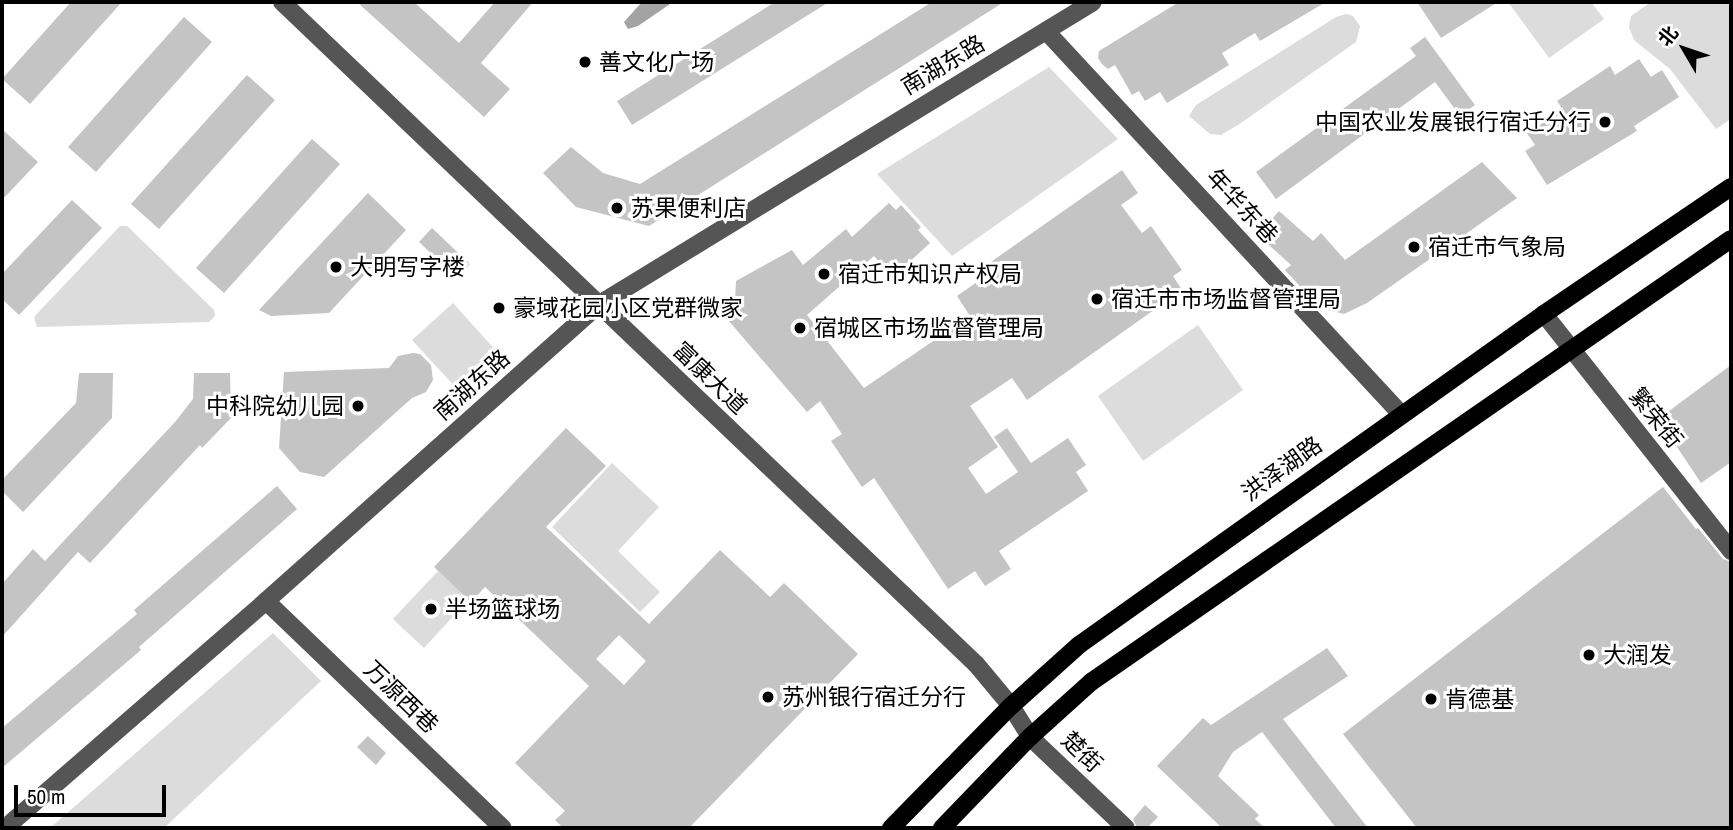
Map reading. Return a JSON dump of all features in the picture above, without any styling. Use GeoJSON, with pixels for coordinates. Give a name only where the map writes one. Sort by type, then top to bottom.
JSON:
{"type":"FeatureCollection","features":[{"type":"Feature","properties":{"kind":"main road","name":"洪泽湖路"},"geometry":{"type":"LineString","coordinates":[[891,828],[1011,706],[1079,645],[1401,414],[1731,187]]}},
{"type":"Feature","properties":{"kind":"main road"},"geometry":{"type":"LineString","coordinates":[[942,828],[1030,737],[1091,682],[1731,239]]}},
{"type":"Feature","properties":{"kind":"street","name":"富康大道"},"geometry":{"type":"LineString","coordinates":[[282,2],[976,664],[1011,706]]}},
{"type":"Feature","properties":{"kind":"street","name":"南湖东路"},"geometry":{"type":"LineString","coordinates":[[5,828],[266,601],[598,305],[1093,2]]}},
{"type":"Feature","properties":{"kind":"street","name":"年华东巷"},"geometry":{"type":"LineString","coordinates":[[1046,32],[1401,414]]}},
{"type":"Feature","properties":{"kind":"street","name":"繁荣街"},"geometry":{"type":"LineString","coordinates":[[1544,314],[1731,551]]}},
{"type":"Feature","properties":{"kind":"street","name":"万源西巷"},"geometry":{"type":"LineString","coordinates":[[266,601],[503,828]]}},
{"type":"Feature","properties":{"kind":"street","name":"楚街"},"geometry":{"type":"LineString","coordinates":[[1011,706],[1030,737],[1126,828]]}},
{"type":"Feature","properties":{"kind":"shaded area"},"geometry":{"type":"Polygon","coordinates":[[[642,2],[673,2],[638,26],[628,29],[624,22],[642,2]]]}},
{"type":"Feature","properties":{"kind":"shaded area"},"geometry":{"type":"Polygon","coordinates":[[[1508,2],[1591,2],[1604,19],[1549,58],[1508,2]]]}},
{"type":"Feature","properties":{"kind":"shaded area"},"geometry":{"type":"Polygon","coordinates":[[[1651,2],[1731,2],[1731,119],[1716,129],[1670,69],[1634,40],[1629,27],[1631,16],[1651,2]]]}},
{"type":"Feature","properties":{"kind":"shaded area"},"geometry":{"type":"Polygon","coordinates":[[[1346,14],[1353,16],[1360,26],[1356,42],[1241,123],[1221,135],[1210,134],[1189,116],[1196,105],[1336,17],[1346,14]]]}},
{"type":"Feature","properties":{"kind":"shaded area"},"geometry":{"type":"Polygon","coordinates":[[[1049,67],[1118,139],[952,256],[877,174],[1049,67]]]}},
{"type":"Feature","properties":{"kind":"shaded area"},"geometry":{"type":"Polygon","coordinates":[[[120,226],[127,226],[214,310],[215,316],[209,322],[37,327],[34,317],[120,226]]]}},
{"type":"Feature","properties":{"kind":"shaded area"},"geometry":{"type":"Polygon","coordinates":[[[453,303],[499,354],[459,391],[412,340],[453,303]]]}},
{"type":"Feature","properties":{"kind":"shaded area"},"geometry":{"type":"Polygon","coordinates":[[[1198,325],[1243,390],[1143,461],[1098,396],[1198,325]]]}},
{"type":"Feature","properties":{"kind":"shaded area"},"geometry":{"type":"Polygon","coordinates":[[[612,463],[659,507],[618,551],[660,592],[640,612],[552,527],[612,463]]]}},
{"type":"Feature","properties":{"kind":"shaded area","name":"半场篮球场"},"geometry":{"type":"Polygon","coordinates":[[[438,571],[469,599],[424,648],[393,619],[438,571]]]}},
{"type":"Feature","properties":{"kind":"shaded area"},"geometry":{"type":"Polygon","coordinates":[[[273,633],[321,681],[164,828],[50,828],[273,633]]]}},
{"type":"Feature","properties":{"kind":"building"},"geometry":{"type":"Polygon","coordinates":[[[71,2],[122,2],[30,104],[2,79],[71,2]]]}},
{"type":"Feature","properties":{"kind":"building"},"geometry":{"type":"Polygon","coordinates":[[[357,2],[414,2],[459,43],[495,2],[533,2],[481,63],[510,89],[484,117],[357,2]]]}},
{"type":"Feature","properties":{"kind":"building"},"geometry":{"type":"Polygon","coordinates":[[[775,2],[829,2],[632,125],[617,101],[775,2]]]}},
{"type":"Feature","properties":{"kind":"building"},"geometry":{"type":"Polygon","coordinates":[[[932,2],[1004,2],[649,226],[576,207],[543,173],[571,147],[603,173],[640,184],[932,2]]]}},
{"type":"Feature","properties":{"kind":"building"},"geometry":{"type":"Polygon","coordinates":[[[1179,2],[1326,2],[1260,41],[1255,33],[1222,53],[1229,65],[1167,103],[1160,92],[1145,101],[1139,91],[1132,95],[1115,65],[1108,69],[1102,64],[1098,58],[1099,51],[1179,2]]]}},
{"type":"Feature","properties":{"kind":"building"},"geometry":{"type":"Polygon","coordinates":[[[1417,2],[1498,2],[1441,38],[1417,2]]]}},
{"type":"Feature","properties":{"kind":"building"},"geometry":{"type":"Polygon","coordinates":[[[184,17],[212,42],[96,172],[68,147],[184,17]]]}},
{"type":"Feature","properties":{"kind":"building"},"geometry":{"type":"Polygon","coordinates":[[[1425,37],[1475,105],[1460,116],[1435,82],[1276,199],[1256,172],[1416,56],[1410,48],[1425,37]]]}},
{"type":"Feature","properties":{"kind":"building"},"geometry":{"type":"Polygon","coordinates":[[[1639,59],[1651,77],[1662,70],[1679,97],[1634,126],[1637,131],[1547,185],[1525,151],[1535,145],[1527,133],[1563,110],[1557,101],[1610,66],[1615,75],[1639,59]]]}},
{"type":"Feature","properties":{"kind":"building"},"geometry":{"type":"Polygon","coordinates":[[[247,75],[275,100],[159,229],[131,204],[247,75]]]}},
{"type":"Feature","properties":{"kind":"building"},"geometry":{"type":"Polygon","coordinates":[[[2,129],[38,162],[2,200],[2,129]]]}},
{"type":"Feature","properties":{"kind":"building"},"geometry":{"type":"Polygon","coordinates":[[[312,139],[340,164],[224,293],[196,268],[312,139]]]}},
{"type":"Feature","properties":{"kind":"building"},"geometry":{"type":"Polygon","coordinates":[[[1482,162],[1517,198],[1367,303],[1344,314],[1320,308],[1285,270],[1291,265],[1258,235],[1279,211],[1313,241],[1321,233],[1345,260],[1482,162]]]}},
{"type":"Feature","properties":{"kind":"building"},"geometry":{"type":"Polygon","coordinates":[[[1122,170],[1138,193],[1121,205],[1142,233],[1151,226],[1182,270],[1173,276],[1182,290],[1027,400],[1012,378],[970,406],[998,447],[968,468],[986,494],[1018,472],[994,437],[1007,428],[1031,463],[1068,438],[1086,465],[1076,472],[1088,491],[999,551],[1011,569],[985,586],[975,571],[948,589],[874,478],[862,487],[831,441],[842,434],[820,401],[807,412],[722,313],[735,300],[736,281],[792,250],[803,265],[846,229],[852,237],[889,203],[896,210],[901,205],[921,227],[918,230],[930,243],[893,277],[874,256],[807,315],[864,388],[970,316],[957,296],[990,273],[985,266],[1122,170]]]}},
{"type":"Feature","properties":{"kind":"building","name":"大明写字楼"},"geometry":{"type":"Polygon","coordinates":[[[368,193],[406,230],[329,313],[271,316],[259,310],[368,193]]]}},
{"type":"Feature","properties":{"kind":"building"},"geometry":{"type":"Polygon","coordinates":[[[72,200],[102,228],[19,315],[2,299],[2,274],[72,200]]]}},
{"type":"Feature","properties":{"kind":"building"},"geometry":{"type":"Polygon","coordinates":[[[432,228],[470,264],[457,278],[419,242],[432,228]]]}},
{"type":"Feature","properties":{"kind":"building"},"geometry":{"type":"Polygon","coordinates":[[[420,354],[431,365],[433,380],[426,392],[412,398],[324,477],[300,472],[279,448],[284,372],[389,368],[398,356],[420,354]]]}},
{"type":"Feature","properties":{"kind":"building"},"geometry":{"type":"Polygon","coordinates":[[[1731,365],[1731,462],[1701,483],[1669,435],[1669,411],[1731,365]]]}},
{"type":"Feature","properties":{"kind":"building"},"geometry":{"type":"Polygon","coordinates":[[[79,373],[113,373],[112,418],[23,512],[2,491],[2,480],[76,403],[79,373]]]}},
{"type":"Feature","properties":{"kind":"building"},"geometry":{"type":"Polygon","coordinates":[[[194,373],[230,373],[231,418],[202,448],[200,445],[90,563],[78,552],[2,637],[2,584],[33,549],[45,561],[175,422],[193,399],[194,373]]]}},
{"type":"Feature","properties":{"kind":"building"},"geometry":{"type":"Polygon","coordinates":[[[566,428],[606,466],[546,527],[649,624],[720,550],[770,597],[784,583],[858,654],[689,828],[563,828],[555,820],[565,811],[515,763],[589,686],[485,587],[471,602],[434,567],[566,428]],[[619,635],[596,659],[624,685],[646,661],[619,635]]]}},
{"type":"Feature","properties":{"kind":"building"},"geometry":{"type":"Polygon","coordinates":[[[277,486],[297,509],[139,647],[141,650],[2,768],[2,728],[137,614],[134,610],[277,486]]]}},
{"type":"Feature","properties":{"kind":"building","name":"大润发"},"geometry":{"type":"Polygon","coordinates":[[[1663,487],[1723,559],[1731,562],[1731,828],[1417,828],[1343,734],[1663,487]]]}},
{"type":"Feature","properties":{"kind":"building"},"geometry":{"type":"Polygon","coordinates":[[[1327,648],[1348,676],[1283,719],[1368,828],[1336,828],[1262,732],[1233,752],[1218,776],[1259,815],[1255,819],[1265,828],[1222,828],[1157,766],[1203,718],[1211,725],[1327,648]]]}},
{"type":"Feature","properties":{"kind":"building"},"geometry":{"type":"Polygon","coordinates":[[[368,736],[386,753],[376,765],[357,747],[368,736]]]}},
{"type":"Feature","properties":{"kind":"building"},"geometry":{"type":"Polygon","coordinates":[[[1145,805],[1158,817],[1147,828],[1137,828],[1133,819],[1145,805]]]}},
{"type":"Feature","properties":{"kind":"place","name":"善文化广场"},"geometry":{"type":"Point","coordinates":[585,62]}},
{"type":"Feature","properties":{"kind":"place","name":"中国农业发展银行宿迁分行"},"geometry":{"type":"Point","coordinates":[1605,122]}},
{"type":"Feature","properties":{"kind":"place","name":"苏果便利店"},"geometry":{"type":"Point","coordinates":[617,208]}},
{"type":"Feature","properties":{"kind":"place","name":"宿迁市气象局"},"geometry":{"type":"Point","coordinates":[1414,247]}},
{"type":"Feature","properties":{"kind":"place","name":"大明写字楼"},"geometry":{"type":"Point","coordinates":[336,267]}},
{"type":"Feature","properties":{"kind":"place","name":"宿迁市知识产权局"},"geometry":{"type":"Point","coordinates":[824,274]}},
{"type":"Feature","properties":{"kind":"place","name":"宿迁市市场监督管理局"},"geometry":{"type":"Point","coordinates":[1097,299]}},
{"type":"Feature","properties":{"kind":"place","name":"豪域花园小区党群微家"},"geometry":{"type":"Point","coordinates":[499,308]}},
{"type":"Feature","properties":{"kind":"place","name":"宿城区市场监督管理局"},"geometry":{"type":"Point","coordinates":[800,328]}},
{"type":"Feature","properties":{"kind":"place","name":"中科院幼儿园"},"geometry":{"type":"Point","coordinates":[358,406]}},
{"type":"Feature","properties":{"kind":"place","name":"半场篮球场"},"geometry":{"type":"Point","coordinates":[431,609]}},
{"type":"Feature","properties":{"kind":"place","name":"大润发"},"geometry":{"type":"Point","coordinates":[1589,655]}},
{"type":"Feature","properties":{"kind":"place","name":"苏州银行宿迁分行"},"geometry":{"type":"Point","coordinates":[768,697]}},
{"type":"Feature","properties":{"kind":"place","name":"肯德基"},"geometry":{"type":"Point","coordinates":[1431,699]}}]}
